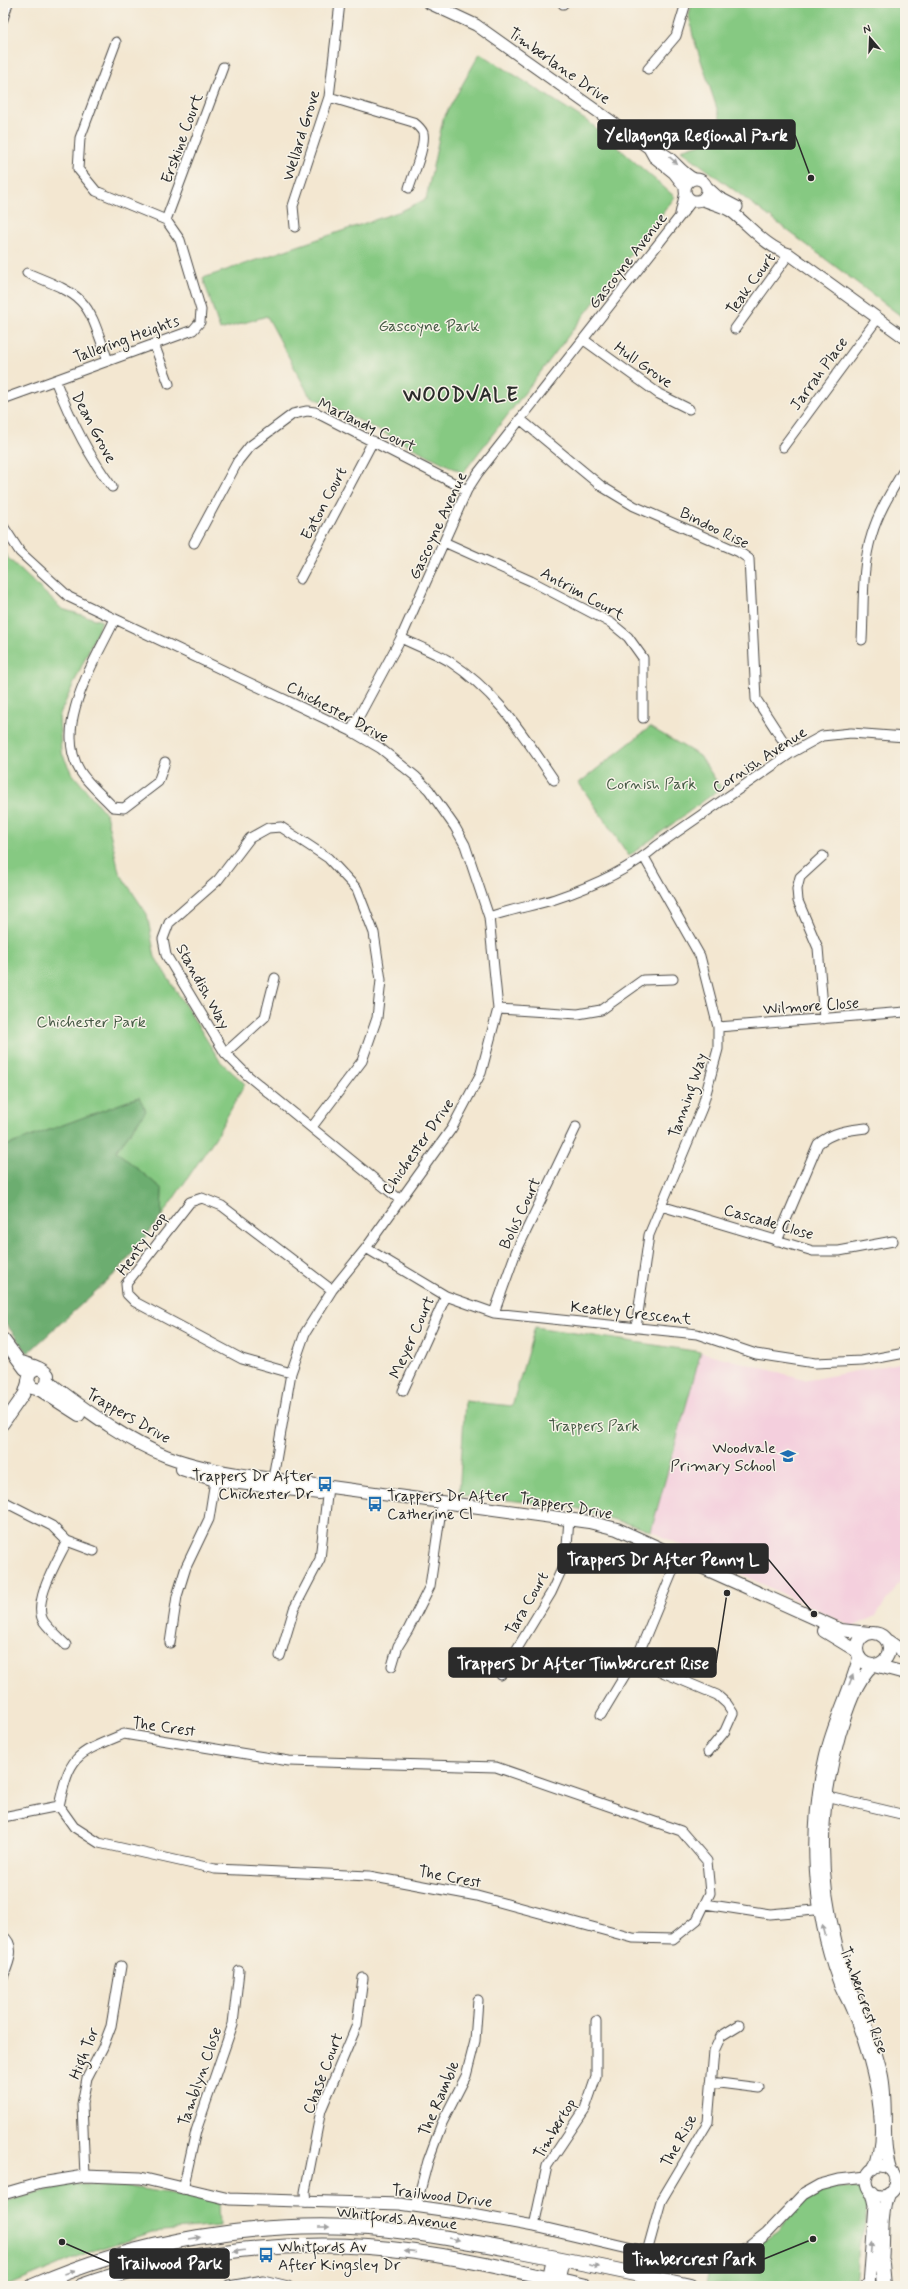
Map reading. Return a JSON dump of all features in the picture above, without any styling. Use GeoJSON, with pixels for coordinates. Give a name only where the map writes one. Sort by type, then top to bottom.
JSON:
{"type":"FeatureCollection","features":[{"type":"Feature","properties":{"kind":"main road"},"geometry":{"type":"LineString","coordinates":[[3,1339],[22,1362],[33,1384],[44,1388],[48,1380],[46,1372],[22,1362]]}},
{"type":"Feature","properties":{"kind":"main road"},"geometry":{"type":"LineString","coordinates":[[33,1384],[30,1372],[38,1368]]}},
{"type":"Feature","properties":{"kind":"main road","name":"Trappers Drive"},"geometry":{"type":"LineString","coordinates":[[48,1380],[96,1418],[138,1442],[166,1456],[216,1475]]}},
{"type":"Feature","properties":{"kind":"main road","name":"Trappers Drive"},"geometry":{"type":"LineString","coordinates":[[33,1384],[134,1448],[165,1463],[216,1475],[617,1529],[838,1637],[858,1654]]}},
{"type":"Feature","properties":{"kind":"main road","name":"Trappers Drive"},"geometry":{"type":"LineString","coordinates":[[677,1559],[841,1630],[869,1633]]}},
{"type":"Feature","properties":{"kind":"main road"},"geometry":{"type":"LineString","coordinates":[[905,1653],[880,1634],[869,1633],[860,1640],[858,1654],[864,1662],[905,1674]]}},
{"type":"Feature","properties":{"kind":"main road"},"geometry":{"type":"LineString","coordinates":[[875,1665],[884,1661],[888,1656],[890,1650],[888,1641]]}},
{"type":"Feature","properties":{"kind":"main road","name":"Whitfords Avenue"},"geometry":{"type":"LineString","coordinates":[[33,2286],[79,2268],[170,2243],[232,2233],[302,2227],[368,2228],[421,2234],[558,2259],[690,2286]]}},
{"type":"Feature","properties":{"kind":"main road","name":"Whitfords Avenue"},"geometry":{"type":"LineString","coordinates":[[82,2286],[143,2268],[191,2257],[247,2250],[308,2246],[368,2247],[429,2254],[531,2280],[586,2286]]}},
{"type":"Feature","properties":{"kind":"main road"},"geometry":{"type":"LineString","coordinates":[[553,2283],[558,2259]]}},
{"type":"Feature","properties":{"kind":"main road"},"geometry":{"type":"LineString","coordinates":[[882,2264],[884,2286]]}},
{"type":"Feature","properties":{"kind":"street"},"geometry":{"type":"LineString","coordinates":[[3,19],[8,3]]}},
{"type":"Feature","properties":{"kind":"street","name":"Wellard Grove"},"geometry":{"type":"LineString","coordinates":[[295,227],[293,206],[329,97],[340,3]]}},
{"type":"Feature","properties":{"kind":"street","name":"Timberlane Drive"},"geometry":{"type":"LineString","coordinates":[[429,3],[476,25],[648,148],[654,157],[674,173],[685,189]]}},
{"type":"Feature","properties":{"kind":"street"},"geometry":{"type":"LineString","coordinates":[[648,69],[676,36],[686,3]]}},
{"type":"Feature","properties":{"kind":"street"},"geometry":{"type":"LineString","coordinates":[[116,42],[80,138],[78,169],[96,191],[166,220]]}},
{"type":"Feature","properties":{"kind":"street","name":"Erskine Court"},"geometry":{"type":"LineString","coordinates":[[166,220],[223,67]]}},
{"type":"Feature","properties":{"kind":"street"},"geometry":{"type":"LineString","coordinates":[[329,97],[413,122],[419,127],[423,134],[422,144],[409,188]]}},
{"type":"Feature","properties":{"kind":"street","name":"Timberlane Drive"},"geometry":{"type":"LineString","coordinates":[[648,148],[658,150],[673,159],[687,175],[694,179]]}},
{"type":"Feature","properties":{"kind":"street"},"geometry":{"type":"LineString","coordinates":[[789,254],[785,246],[735,206],[718,197],[707,187],[704,181],[694,179],[688,182],[685,189],[687,197],[731,212],[742,223],[780,251],[789,254],[905,338]]}},
{"type":"Feature","properties":{"kind":"street"},"geometry":{"type":"LineString","coordinates":[[698,200],[707,194],[707,187]]}},
{"type":"Feature","properties":{"kind":"street","name":"Gascoyne Avenue"},"geometry":{"type":"LineString","coordinates":[[680,216],[685,189]]}},
{"type":"Feature","properties":{"kind":"street","name":"Gascoyne Avenue"},"geometry":{"type":"LineString","coordinates":[[351,731],[402,638],[467,490],[492,453],[584,340],[680,216],[698,200]]}},
{"type":"Feature","properties":{"kind":"street","name":"Tallering Heights"},"geometry":{"type":"LineString","coordinates":[[3,399],[193,330],[200,322],[202,316],[180,240],[166,220]]}},
{"type":"Feature","properties":{"kind":"street","name":"Teak Court"},"geometry":{"type":"LineString","coordinates":[[735,329],[789,254]]}},
{"type":"Feature","properties":{"kind":"street"},"geometry":{"type":"LineString","coordinates":[[27,273],[66,289],[86,304],[92,316],[108,361]]}},
{"type":"Feature","properties":{"kind":"street","name":"Jarrah Place"},"geometry":{"type":"LineString","coordinates":[[783,447],[878,318]]}},
{"type":"Feature","properties":{"kind":"street","name":"Hull Grove"},"geometry":{"type":"LineString","coordinates":[[584,340],[659,394],[689,409]]}},
{"type":"Feature","properties":{"kind":"street"},"geometry":{"type":"LineString","coordinates":[[154,344],[169,384]]}},
{"type":"Feature","properties":{"kind":"street","name":"Dean Grove"},"geometry":{"type":"LineString","coordinates":[[55,380],[74,426],[99,470],[112,487]]}},
{"type":"Feature","properties":{"kind":"street","name":"Marlandy Court"},"geometry":{"type":"LineString","coordinates":[[194,543],[244,452],[266,432],[293,414],[307,411],[315,412],[467,490]]}},
{"type":"Feature","properties":{"kind":"street","name":"Bindoo Rise"},"geometry":{"type":"LineString","coordinates":[[520,419],[601,486],[634,506],[739,552],[749,559],[756,699],[791,753]]}},
{"type":"Feature","properties":{"kind":"street","name":"Eaton Court"},"geometry":{"type":"LineString","coordinates":[[300,579],[373,441]]}},
{"type":"Feature","properties":{"kind":"street"},"geometry":{"type":"LineString","coordinates":[[862,640],[867,558],[872,534],[883,508],[905,468]]}},
{"type":"Feature","properties":{"kind":"street","name":"Chichester Drive"},"geometry":{"type":"LineString","coordinates":[[3,526],[20,552],[69,597],[351,731],[380,748],[401,763],[429,790],[445,812],[465,845],[489,917],[498,1009],[481,1073],[452,1128],[399,1199],[366,1248],[332,1290],[305,1333],[291,1373],[272,1483]]}},
{"type":"Feature","properties":{"kind":"street","name":"Antrim Court"},"geometry":{"type":"LineString","coordinates":[[444,542],[551,592],[611,623],[628,637],[643,658],[643,718]]}},
{"type":"Feature","properties":{"kind":"street"},"geometry":{"type":"LineString","coordinates":[[115,619],[80,693],[71,717],[72,749],[80,771],[113,807],[124,808],[158,782],[164,762]]}},
{"type":"Feature","properties":{"kind":"street"},"geometry":{"type":"LineString","coordinates":[[402,638],[447,660],[474,679],[504,707],[554,780]]}},
{"type":"Feature","properties":{"kind":"street","name":"Cornish Avenue"},"geometry":{"type":"LineString","coordinates":[[489,917],[555,899],[604,879],[644,857],[658,844],[791,753],[822,736],[851,733],[905,737]]}},
{"type":"Feature","properties":{"kind":"street","name":"Standish Way"},"geometry":{"type":"LineString","coordinates":[[312,1127],[362,1061],[378,1018],[381,980],[374,933],[356,889],[328,858],[281,827],[268,828],[250,838],[218,880],[169,923],[163,939],[166,955],[225,1053],[247,1075],[399,1199]]}},
{"type":"Feature","properties":{"kind":"street"},"geometry":{"type":"LineString","coordinates":[[823,856],[800,877],[797,889],[798,901],[818,948],[824,1019]]}},
{"type":"Feature","properties":{"kind":"street","name":"Tanning Way"},"geometry":{"type":"LineString","coordinates":[[636,1328],[649,1235],[702,1108],[718,1049],[718,1027],[700,956],[644,857]]}},
{"type":"Feature","properties":{"kind":"street"},"geometry":{"type":"LineString","coordinates":[[225,1053],[264,1017],[275,978]]}},
{"type":"Feature","properties":{"kind":"street"},"geometry":{"type":"LineString","coordinates":[[498,1009],[578,1014],[601,1010],[643,980],[673,979]]}},
{"type":"Feature","properties":{"kind":"street","name":"Wilmore Close"},"geometry":{"type":"LineString","coordinates":[[718,1027],[905,1012]]}},
{"type":"Feature","properties":{"kind":"street","name":"Bolus Court"},"geometry":{"type":"LineString","coordinates":[[494,1313],[516,1252],[576,1127]]}},
{"type":"Feature","properties":{"kind":"street"},"geometry":{"type":"LineString","coordinates":[[777,1241],[818,1144],[827,1136],[842,1131],[866,1128]]}},
{"type":"Feature","properties":{"kind":"street","name":"Henty Loop"},"geometry":{"type":"LineString","coordinates":[[291,1373],[242,1359],[135,1302],[127,1294],[126,1284],[190,1202],[202,1198],[222,1206],[332,1290]]}},
{"type":"Feature","properties":{"kind":"street","name":"Cascade Close"},"geometry":{"type":"LineString","coordinates":[[661,1206],[813,1251],[839,1251],[894,1241]]}},
{"type":"Feature","properties":{"kind":"street","name":"Keatley Crescent"},"geometry":{"type":"LineString","coordinates":[[366,1248],[446,1296],[494,1313],[697,1334],[756,1354],[815,1363],[862,1361],[905,1353]]}},
{"type":"Feature","properties":{"kind":"street","name":"Meyer Court"},"geometry":{"type":"LineString","coordinates":[[403,1391],[446,1296]]}},
{"type":"Feature","properties":{"kind":"street"},"geometry":{"type":"LineString","coordinates":[[3,1424],[33,1384]]}},
{"type":"Feature","properties":{"kind":"street"},"geometry":{"type":"LineString","coordinates":[[170,1643],[176,1596],[186,1567],[209,1519],[216,1475]]}},
{"type":"Feature","properties":{"kind":"street"},"geometry":{"type":"LineString","coordinates":[[280,1656],[294,1609],[320,1559],[327,1491]]}},
{"type":"Feature","properties":{"kind":"street"},"geometry":{"type":"LineString","coordinates":[[3,1501],[52,1526],[67,1541],[94,1551]]}},
{"type":"Feature","properties":{"kind":"street"},"geometry":{"type":"LineString","coordinates":[[392,1666],[398,1646],[408,1630],[430,1586],[442,1506]]}},
{"type":"Feature","properties":{"kind":"street","name":"Tara Court"},"geometry":{"type":"LineString","coordinates":[[501,1675],[552,1593],[566,1560],[568,1522]]}},
{"type":"Feature","properties":{"kind":"street"},"geometry":{"type":"LineString","coordinates":[[66,1645],[44,1622],[41,1612],[42,1596],[67,1541]]}},
{"type":"Feature","properties":{"kind":"street"},"geometry":{"type":"LineString","coordinates":[[601,1715],[640,1650],[677,1559]]}},
{"type":"Feature","properties":{"kind":"street","name":"Timbercrest Rise"},"geometry":{"type":"LineString","coordinates":[[858,1654],[827,1750],[822,1796],[815,1833],[823,1910],[838,1981],[851,2008],[874,2077],[879,2112],[879,2157],[870,2181],[876,2205],[871,2286]]}},
{"type":"Feature","properties":{"kind":"street"},"geometry":{"type":"LineString","coordinates":[[634,1660],[717,1695],[727,1704],[732,1713],[728,1725],[708,1752]]}},
{"type":"Feature","properties":{"kind":"street","name":"Timbercrest Rise"},"geometry":{"type":"LineString","coordinates":[[822,1796],[845,1718],[865,1672],[875,1665]]}},
{"type":"Feature","properties":{"kind":"street","name":"The Crest"},"geometry":{"type":"LineString","coordinates":[[124,1734],[289,1761],[496,1767],[681,1831],[707,1861],[710,1893],[697,1920],[674,1939],[633,1938],[477,1896],[369,1876],[215,1869],[99,1843],[74,1827],[59,1806],[71,1764],[89,1749],[124,1734]]}},
{"type":"Feature","properties":{"kind":"street"},"geometry":{"type":"LineString","coordinates":[[822,1796],[905,1815]]}},
{"type":"Feature","properties":{"kind":"street"},"geometry":{"type":"LineString","coordinates":[[3,1817],[59,1806]]}},
{"type":"Feature","properties":{"kind":"street"},"geometry":{"type":"LineString","coordinates":[[704,1904],[770,1914],[823,1910]]}},
{"type":"Feature","properties":{"kind":"street","name":"Timbercrest Rise"},"geometry":{"type":"LineString","coordinates":[[823,1910],[845,1978],[859,2005],[882,2075],[887,2112],[887,2158],[891,2170]]}},
{"type":"Feature","properties":{"kind":"street"},"geometry":{"type":"LineString","coordinates":[[3,1936],[7,1939],[11,1954],[3,1977]]}},
{"type":"Feature","properties":{"kind":"street","name":"High Tor"},"geometry":{"type":"LineString","coordinates":[[85,2176],[82,2104],[87,2078],[103,2047],[110,2026],[121,1966]]}},
{"type":"Feature","properties":{"kind":"street","name":"Tamblyn Close"},"geometry":{"type":"LineString","coordinates":[[183,2189],[196,2131],[233,2024],[239,1971]]}},
{"type":"Feature","properties":{"kind":"street","name":"Chase Court"},"geometry":{"type":"LineString","coordinates":[[306,2202],[305,2192],[321,2110],[357,2025],[363,1978]]}},
{"type":"Feature","properties":{"kind":"street","name":"The Ramble"},"geometry":{"type":"LineString","coordinates":[[416,2206],[428,2161],[442,2123],[466,2076],[475,2041],[478,2000]]}},
{"type":"Feature","properties":{"kind":"street","name":"Timbertop"},"geometry":{"type":"LineString","coordinates":[[534,2226],[547,2166],[585,2109],[596,2077],[596,2022]]}},
{"type":"Feature","properties":{"kind":"street","name":"The Rise"},"geometry":{"type":"LineString","coordinates":[[647,2252],[662,2201],[708,2122],[714,2051],[721,2036],[739,2025]]}},
{"type":"Feature","properties":{"kind":"street"},"geometry":{"type":"LineString","coordinates":[[711,2082],[760,2088]]}},
{"type":"Feature","properties":{"kind":"street"},"geometry":{"type":"LineString","coordinates":[[882,2166],[891,2170],[896,2180],[893,2190],[880,2196],[870,2181],[882,2166]]}},
{"type":"Feature","properties":{"kind":"street","name":"Trailwood Drive"},"geometry":{"type":"LineString","coordinates":[[3,2194],[41,2183],[85,2176],[141,2178],[183,2189],[237,2200],[416,2206],[534,2226],[675,2259],[704,2261],[736,2253],[759,2241],[804,2194],[828,2182],[850,2180],[870,2181]]}},
{"type":"Feature","properties":{"kind":"street","name":"Timbercrest Rise"},"geometry":{"type":"LineString","coordinates":[[871,2286],[882,2264],[885,2203],[889,2193]]}},
{"type":"Feature","properties":{"kind":"street"},"geometry":{"type":"LineString","coordinates":[[230,2286],[263,2280],[288,2286]]}},
{"type":"Feature","properties":{"kind":"shaded area","name":"Woodvale Primary School"},"geometry":{"type":"Polygon","coordinates":[[[701,1352],[808,1380],[905,1362],[905,1575],[875,1616],[853,1627],[651,1531],[701,1352]]]}},
{"type":"Feature","properties":{"kind":"green space"},"geometry":{"type":"Polygon","coordinates":[[[692,3],[905,3],[905,319],[681,150],[726,136],[693,36],[689,15],[692,3]]]}},
{"type":"Feature","properties":{"kind":"green space","name":"Gascoyne Park"},"geometry":{"type":"Polygon","coordinates":[[[480,53],[590,123],[675,197],[463,473],[309,395],[267,316],[220,330],[203,278],[401,211],[426,199],[443,119],[480,53]]]}},
{"type":"Feature","properties":{"kind":"green space","name":"Chichester Park"},"geometry":{"type":"Polygon","coordinates":[[[3,551],[8,558],[62,609],[102,621],[59,716],[61,751],[71,772],[106,814],[119,872],[147,914],[155,957],[220,1061],[245,1084],[215,1138],[161,1217],[162,1189],[116,1151],[139,1121],[139,1097],[3,1147],[3,551]]]}},
{"type":"Feature","properties":{"kind":"green space","name":"Cornish Park"},"geometry":{"type":"Polygon","coordinates":[[[650,727],[700,756],[721,788],[629,856],[579,783],[650,727]]]}},
{"type":"Feature","properties":{"kind":"green space"},"geometry":{"type":"Polygon","coordinates":[[[139,1097],[146,1111],[116,1151],[162,1189],[161,1217],[118,1271],[28,1353],[3,1320],[3,1147],[139,1097]]]}},
{"type":"Feature","properties":{"kind":"green space","name":"Trappers Park"},"geometry":{"type":"Polygon","coordinates":[[[535,1327],[701,1352],[651,1531],[573,1507],[459,1495],[465,1401],[512,1406],[535,1327]]]}},
{"type":"Feature","properties":{"kind":"green space"},"geometry":{"type":"Polygon","coordinates":[[[71,2184],[129,2187],[219,2201],[220,2226],[152,2232],[89,2252],[8,2286],[3,2286],[3,2202],[71,2184]]]}},
{"type":"Feature","properties":{"kind":"green space"},"geometry":{"type":"Polygon","coordinates":[[[828,2187],[859,2188],[867,2202],[868,2209],[866,2223],[859,2246],[855,2286],[706,2285],[710,2264],[751,2248],[777,2231],[811,2193],[828,2187]]]}},
{"type":"Feature","properties":{"kind":"place","name":"Yellagonga Regional Park"},"geometry":{"type":"Point","coordinates":[811,178]}},
{"type":"Feature","properties":{"kind":"place","name":"Woodvale Primary School"},"geometry":{"type":"Point","coordinates":[788,1456]}},
{"type":"Feature","properties":{"kind":"place","name":"Trappers Dr After Chichester Dr"},"geometry":{"type":"Point","coordinates":[325,1484]}},
{"type":"Feature","properties":{"kind":"place","name":"Trappers Dr After Catherine Cl"},"geometry":{"type":"Point","coordinates":[375,1504]}},
{"type":"Feature","properties":{"kind":"place","name":"Trappers Dr After Timbercrest Rise"},"geometry":{"type":"Point","coordinates":[727,1593]}},
{"type":"Feature","properties":{"kind":"place","name":"Trappers Dr After Penny L"},"geometry":{"type":"Point","coordinates":[814,1614]}},
{"type":"Feature","properties":{"kind":"place","name":"Timbercrest Park"},"geometry":{"type":"Point","coordinates":[813,2239]}},
{"type":"Feature","properties":{"kind":"place","name":"Trailwood Park"},"geometry":{"type":"Point","coordinates":[62,2242]}},
{"type":"Feature","properties":{"kind":"place","name":"Whitfords Av After Kingsley Dr"},"geometry":{"type":"Point","coordinates":[266,2255]}},
{"type":"Feature","properties":{"kind":"district","name":"WOODVALE"},"geometry":{"type":"Point","coordinates":[461,394]}}]}
